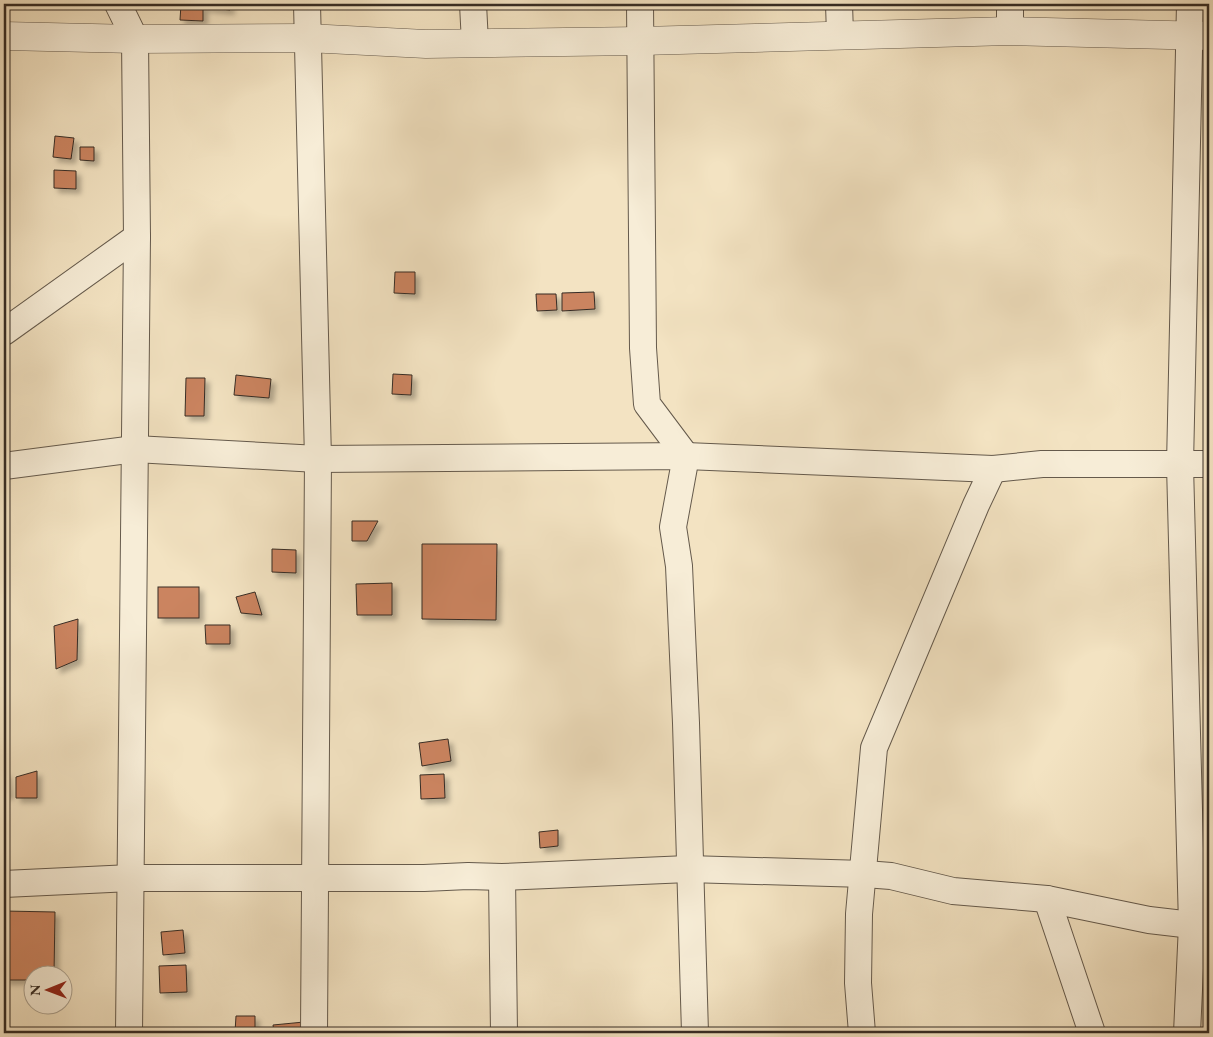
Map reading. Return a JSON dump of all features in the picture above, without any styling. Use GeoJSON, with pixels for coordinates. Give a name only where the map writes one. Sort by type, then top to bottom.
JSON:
{"type":"FeatureCollection","features":[{"type":"Feature","properties":{"kind":"street"},"geometry":{"type":"LineString","coordinates":[[118,4],[135,39],[137,237],[136,449],[129,1033]]}},
{"type":"Feature","properties":{"kind":"street"},"geometry":{"type":"LineString","coordinates":[[307,4],[318,459],[314,1033]]}},
{"type":"Feature","properties":{"kind":"street"},"geometry":{"type":"LineString","coordinates":[[473,4],[475,43]]}},
{"type":"Feature","properties":{"kind":"street"},"geometry":{"type":"LineString","coordinates":[[640,4],[643,348],[647,404],[686,456],[673,527],[679,566],[686,723],[688,868],[693,917],[695,1033]]}},
{"type":"Feature","properties":{"kind":"street"},"geometry":{"type":"LineString","coordinates":[[839,4],[840,34]]}},
{"type":"Feature","properties":{"kind":"street"},"geometry":{"type":"LineString","coordinates":[[1010,4],[1010,31]]}},
{"type":"Feature","properties":{"kind":"street"},"geometry":{"type":"LineString","coordinates":[[1187,1033],[1201,922],[1180,464],[1199,36],[1190,4]]}},
{"type":"Feature","properties":{"kind":"street"},"geometry":{"type":"LineString","coordinates":[[4,36],[135,39],[307,38],[426,44],[640,41],[840,34],[1010,31],[1199,36]]}},
{"type":"Feature","properties":{"kind":"street"},"geometry":{"type":"LineString","coordinates":[[4,332],[137,237]]}},
{"type":"Feature","properties":{"kind":"street"},"geometry":{"type":"LineString","coordinates":[[4,466],[136,449],[318,459],[686,456],[994,469],[1013,465],[1042,464],[1209,464]]}},
{"type":"Feature","properties":{"kind":"street"},"geometry":{"type":"LineString","coordinates":[[862,1033],[858,984],[859,914],[865,874],[874,748],[976,505],[994,469]]}},
{"type":"Feature","properties":{"kind":"street"},"geometry":{"type":"LineString","coordinates":[[4,884],[131,878],[502,877],[688,868],[891,876],[953,891],[1047,899],[1149,920],[1201,922]]}},
{"type":"Feature","properties":{"kind":"street"},"geometry":{"type":"LineString","coordinates":[[502,877],[504,1033]]}},
{"type":"Feature","properties":{"kind":"street"},"geometry":{"type":"LineString","coordinates":[[1047,899],[1092,1033]]}},
{"type":"Feature","properties":{"kind":"building"},"geometry":{"type":"Polygon","coordinates":[[[181,4],[203,4],[203,21],[180,20],[181,4]]]}},
{"type":"Feature","properties":{"kind":"building"},"geometry":{"type":"Polygon","coordinates":[[[203,4],[230,4],[230,10],[203,7],[203,4]]]}},
{"type":"Feature","properties":{"kind":"building"},"geometry":{"type":"Polygon","coordinates":[[[55,136],[74,138],[71,159],[53,157],[55,136]]]}},
{"type":"Feature","properties":{"kind":"building"},"geometry":{"type":"Polygon","coordinates":[[[80,147],[94,147],[94,161],[80,160],[80,147]]]}},
{"type":"Feature","properties":{"kind":"building"},"geometry":{"type":"Polygon","coordinates":[[[54,170],[76,171],[76,189],[54,188],[54,170]]]}},
{"type":"Feature","properties":{"kind":"building"},"geometry":{"type":"Polygon","coordinates":[[[395,272],[415,272],[415,294],[394,293],[395,272]]]}},
{"type":"Feature","properties":{"kind":"building"},"geometry":{"type":"Polygon","coordinates":[[[594,292],[595,309],[562,311],[562,293],[594,292]]]}},
{"type":"Feature","properties":{"kind":"building"},"geometry":{"type":"Polygon","coordinates":[[[536,294],[556,294],[557,310],[537,311],[536,294]]]}},
{"type":"Feature","properties":{"kind":"building"},"geometry":{"type":"Polygon","coordinates":[[[393,374],[412,375],[411,395],[392,394],[393,374]]]}},
{"type":"Feature","properties":{"kind":"building"},"geometry":{"type":"Polygon","coordinates":[[[236,375],[271,379],[269,398],[234,395],[236,375]]]}},
{"type":"Feature","properties":{"kind":"building"},"geometry":{"type":"Polygon","coordinates":[[[186,378],[205,378],[204,416],[185,416],[186,378]]]}},
{"type":"Feature","properties":{"kind":"building"},"geometry":{"type":"Polygon","coordinates":[[[352,521],[378,521],[367,541],[352,541],[352,521]]]}},
{"type":"Feature","properties":{"kind":"building"},"geometry":{"type":"Polygon","coordinates":[[[422,544],[497,544],[496,620],[422,619],[422,544]]]}},
{"type":"Feature","properties":{"kind":"building"},"geometry":{"type":"Polygon","coordinates":[[[272,549],[296,550],[296,573],[272,572],[272,549]]]}},
{"type":"Feature","properties":{"kind":"building"},"geometry":{"type":"Polygon","coordinates":[[[392,583],[392,615],[357,615],[356,584],[392,583]]]}},
{"type":"Feature","properties":{"kind":"building"},"geometry":{"type":"Polygon","coordinates":[[[158,587],[199,587],[199,618],[158,618],[158,587]]]}},
{"type":"Feature","properties":{"kind":"building"},"geometry":{"type":"Polygon","coordinates":[[[255,592],[262,615],[241,613],[236,597],[255,592]]]}},
{"type":"Feature","properties":{"kind":"building"},"geometry":{"type":"Polygon","coordinates":[[[78,619],[77,660],[56,669],[54,626],[78,619]]]}},
{"type":"Feature","properties":{"kind":"building"},"geometry":{"type":"Polygon","coordinates":[[[205,625],[230,625],[230,644],[206,644],[205,625]]]}},
{"type":"Feature","properties":{"kind":"building"},"geometry":{"type":"Polygon","coordinates":[[[448,739],[451,761],[422,766],[419,743],[448,739]]]}},
{"type":"Feature","properties":{"kind":"building"},"geometry":{"type":"Polygon","coordinates":[[[37,771],[37,798],[16,798],[16,777],[37,771]]]}},
{"type":"Feature","properties":{"kind":"building"},"geometry":{"type":"Polygon","coordinates":[[[4,772],[6,772],[9,795],[4,795],[4,772]]]}},
{"type":"Feature","properties":{"kind":"building"},"geometry":{"type":"Polygon","coordinates":[[[444,774],[445,798],[421,799],[420,775],[444,774]]]}},
{"type":"Feature","properties":{"kind":"building"},"geometry":{"type":"Polygon","coordinates":[[[558,830],[558,846],[540,848],[539,832],[558,830]]]}},
{"type":"Feature","properties":{"kind":"building"},"geometry":{"type":"Polygon","coordinates":[[[4,911],[55,912],[54,964],[22,964],[22,980],[4,980],[4,911]]]}},
{"type":"Feature","properties":{"kind":"building"},"geometry":{"type":"Polygon","coordinates":[[[183,930],[185,953],[163,955],[161,932],[183,930]]]}},
{"type":"Feature","properties":{"kind":"building"},"geometry":{"type":"Polygon","coordinates":[[[186,965],[187,992],[160,993],[159,966],[186,965]]]}},
{"type":"Feature","properties":{"kind":"building"},"geometry":{"type":"Polygon","coordinates":[[[236,1016],[255,1016],[255,1033],[235,1032],[236,1016]]]}},
{"type":"Feature","properties":{"kind":"building"},"geometry":{"type":"Polygon","coordinates":[[[304,1022],[304,1033],[274,1033],[273,1025],[304,1022]]]}}]}
